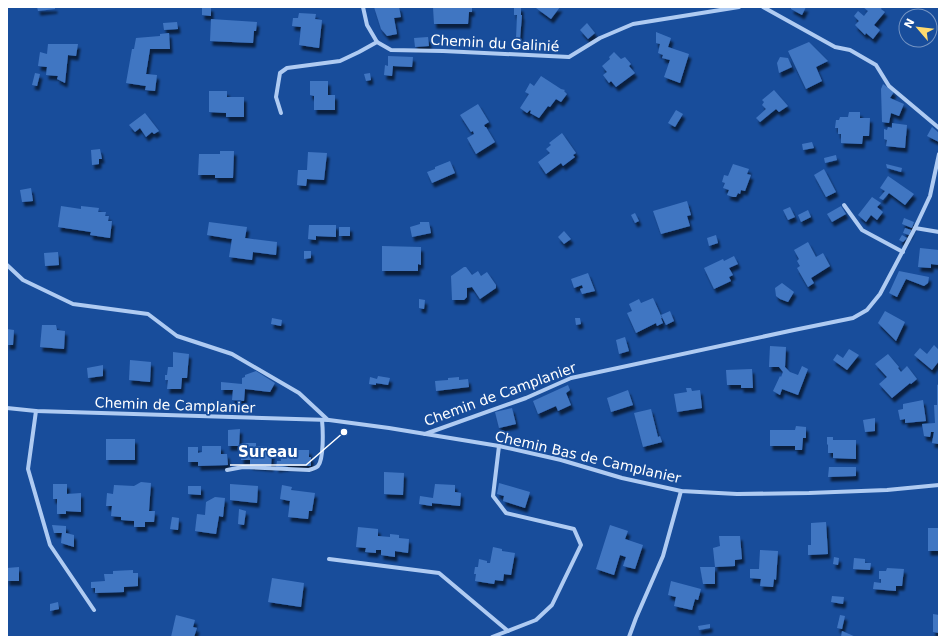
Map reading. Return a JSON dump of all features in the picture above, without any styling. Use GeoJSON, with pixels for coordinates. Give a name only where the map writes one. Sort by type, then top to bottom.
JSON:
{"type":"FeatureCollection","features":[{"type":"Feature","properties":{"kind":"street"},"geometry":{"type":"LineString","coordinates":[[282,113],[276,97],[280,73],[287,68],[340,61],[376,42],[367,25],[362,7]]}},
{"type":"Feature","properties":{"kind":"street","name":"Chemin du Galinié"},"geometry":{"type":"LineString","coordinates":[[376,42],[391,50],[569,57],[600,38],[632,24],[739,7]]}},
{"type":"Feature","properties":{"kind":"street"},"geometry":{"type":"LineString","coordinates":[[763,7],[835,47],[850,50],[876,65],[889,86],[939,128]]}},
{"type":"Feature","properties":{"kind":"street","name":"Chemin de Camplanier"},"geometry":{"type":"LineString","coordinates":[[7,408],[36,411],[329,420],[425,434],[526,398],[571,378],[853,318],[867,310],[880,294],[903,252],[930,196],[939,154]]}},
{"type":"Feature","properties":{"kind":"street"},"geometry":{"type":"LineString","coordinates":[[844,206],[862,230],[903,252]]}},
{"type":"Feature","properties":{"kind":"street"},"geometry":{"type":"LineString","coordinates":[[915,228],[939,232]]}},
{"type":"Feature","properties":{"kind":"street"},"geometry":{"type":"LineString","coordinates":[[7,265],[23,280],[73,304],[148,314],[177,336],[232,354],[299,393],[329,420]]}},
{"type":"Feature","properties":{"kind":"street"},"geometry":{"type":"LineString","coordinates":[[36,411],[28,469],[50,545],[94,610]]}},
{"type":"Feature","properties":{"kind":"street"},"geometry":{"type":"LineString","coordinates":[[228,470],[243,467],[309,470],[317,467],[320,461],[323,436],[322,420]]}},
{"type":"Feature","properties":{"kind":"street","name":"Chemin Bas de Camplanier"},"geometry":{"type":"LineString","coordinates":[[425,434],[499,446],[561,460],[622,478],[681,491],[737,494],[809,493],[887,490],[939,485]]}},
{"type":"Feature","properties":{"kind":"street"},"geometry":{"type":"LineString","coordinates":[[492,637],[536,620],[552,605],[581,545],[574,529],[506,513],[493,496],[499,446]]}},
{"type":"Feature","properties":{"kind":"street"},"geometry":{"type":"LineString","coordinates":[[629,637],[663,556],[681,491]]}},
{"type":"Feature","properties":{"kind":"street"},"geometry":{"type":"LineString","coordinates":[[329,560],[439,573],[508,630]]}},
{"type":"Feature","properties":{"kind":"building"},"geometry":{"type":"Polygon","coordinates":[[[37,7],[55,7],[55,9],[38,11],[37,7]]]}},
{"type":"Feature","properties":{"kind":"building"},"geometry":{"type":"Polygon","coordinates":[[[202,7],[211,7],[211,16],[202,15],[202,7]]]}},
{"type":"Feature","properties":{"kind":"building"},"geometry":{"type":"Polygon","coordinates":[[[374,7],[399,7],[401,17],[394,18],[397,34],[387,36],[381,29],[374,7]]]}},
{"type":"Feature","properties":{"kind":"building"},"geometry":{"type":"Polygon","coordinates":[[[433,7],[472,7],[472,12],[469,12],[468,24],[434,24],[433,7]]]}},
{"type":"Feature","properties":{"kind":"building"},"geometry":{"type":"Polygon","coordinates":[[[514,7],[521,7],[522,15],[520,39],[516,39],[517,15],[514,15],[514,7]]]}},
{"type":"Feature","properties":{"kind":"building"},"geometry":{"type":"Polygon","coordinates":[[[560,7],[551,19],[536,8],[560,7]]]}},
{"type":"Feature","properties":{"kind":"building"},"geometry":{"type":"Polygon","coordinates":[[[791,7],[806,7],[802,15],[791,9],[791,7]]]}},
{"type":"Feature","properties":{"kind":"building"},"geometry":{"type":"Polygon","coordinates":[[[863,7],[882,7],[881,9],[885,12],[874,25],[880,30],[873,39],[866,33],[865,35],[855,25],[859,21],[854,16],[858,11],[864,16],[868,11],[863,7]]]}},
{"type":"Feature","properties":{"kind":"building"},"geometry":{"type":"Polygon","coordinates":[[[299,13],[316,14],[315,19],[322,20],[319,48],[299,45],[301,27],[292,26],[293,18],[298,18],[299,13]]]}},
{"type":"Feature","properties":{"kind":"building"},"geometry":{"type":"Polygon","coordinates":[[[211,19],[257,22],[256,31],[254,31],[253,43],[210,41],[211,19]]]}},
{"type":"Feature","properties":{"kind":"building"},"geometry":{"type":"Polygon","coordinates":[[[177,22],[178,29],[164,30],[163,23],[177,22]]]}},
{"type":"Feature","properties":{"kind":"building"},"geometry":{"type":"Polygon","coordinates":[[[587,23],[595,33],[588,39],[580,30],[587,23]]]}},
{"type":"Feature","properties":{"kind":"building"},"geometry":{"type":"Polygon","coordinates":[[[656,32],[671,38],[668,47],[689,54],[680,83],[664,77],[670,60],[662,58],[663,55],[658,53],[660,44],[656,43],[656,32]]]}},
{"type":"Feature","properties":{"kind":"building"},"geometry":{"type":"Polygon","coordinates":[[[169,33],[170,49],[150,49],[146,74],[157,75],[155,91],[145,90],[146,86],[126,83],[132,49],[134,49],[136,38],[160,36],[160,34],[169,33]]]}},
{"type":"Feature","properties":{"kind":"building"},"geometry":{"type":"Polygon","coordinates":[[[428,37],[429,46],[415,47],[414,38],[428,37]]]}},
{"type":"Feature","properties":{"kind":"building"},"geometry":{"type":"Polygon","coordinates":[[[809,42],[828,61],[816,67],[822,81],[806,89],[788,51],[809,42]]]}},
{"type":"Feature","properties":{"kind":"building"},"geometry":{"type":"Polygon","coordinates":[[[48,44],[78,44],[76,56],[68,55],[65,83],[57,79],[58,76],[46,75],[47,67],[38,66],[40,52],[47,54],[48,44]]]}},
{"type":"Feature","properties":{"kind":"building"},"geometry":{"type":"Polygon","coordinates":[[[614,52],[621,59],[625,57],[631,64],[629,66],[635,73],[616,87],[611,81],[609,83],[603,75],[607,72],[602,66],[610,59],[609,57],[614,52]]]}},
{"type":"Feature","properties":{"kind":"building"},"geometry":{"type":"Polygon","coordinates":[[[388,56],[413,57],[412,67],[393,66],[392,76],[384,75],[385,65],[388,66],[388,56]]]}},
{"type":"Feature","properties":{"kind":"building"},"geometry":{"type":"Polygon","coordinates":[[[780,57],[788,58],[792,67],[779,73],[777,63],[780,57]]]}},
{"type":"Feature","properties":{"kind":"building"},"geometry":{"type":"Polygon","coordinates":[[[35,73],[40,74],[37,86],[32,85],[35,73]]]}},
{"type":"Feature","properties":{"kind":"building"},"geometry":{"type":"Polygon","coordinates":[[[370,73],[371,80],[366,81],[364,74],[370,73]]]}},
{"type":"Feature","properties":{"kind":"building"},"geometry":{"type":"Polygon","coordinates":[[[541,76],[565,90],[564,91],[567,94],[561,102],[556,99],[550,107],[548,106],[539,118],[530,113],[530,110],[527,113],[520,108],[529,94],[525,92],[530,83],[534,86],[541,76]]]}},
{"type":"Feature","properties":{"kind":"building"},"geometry":{"type":"Polygon","coordinates":[[[310,81],[328,81],[328,95],[335,95],[335,110],[314,110],[314,96],[310,95],[310,81]]]}},
{"type":"Feature","properties":{"kind":"building"},"geometry":{"type":"Polygon","coordinates":[[[883,84],[894,92],[890,98],[904,104],[899,116],[891,113],[889,123],[882,122],[881,89],[883,84]]]}},
{"type":"Feature","properties":{"kind":"building"},"geometry":{"type":"Polygon","coordinates":[[[774,90],[788,106],[779,112],[776,109],[760,122],[756,118],[766,109],[762,105],[764,102],[762,100],[774,90]]]}},
{"type":"Feature","properties":{"kind":"building"},"geometry":{"type":"Polygon","coordinates":[[[209,91],[227,91],[227,97],[244,97],[244,117],[226,117],[226,113],[209,112],[209,91]]]}},
{"type":"Feature","properties":{"kind":"building"},"geometry":{"type":"Polygon","coordinates":[[[478,104],[489,122],[484,125],[495,142],[476,154],[467,138],[474,134],[473,131],[471,132],[460,115],[478,104]]]}},
{"type":"Feature","properties":{"kind":"building"},"geometry":{"type":"Polygon","coordinates":[[[676,110],[683,114],[675,127],[668,123],[676,110]]]}},
{"type":"Feature","properties":{"kind":"building"},"geometry":{"type":"Polygon","coordinates":[[[849,112],[860,112],[860,118],[870,118],[869,136],[863,136],[862,144],[841,143],[841,134],[838,134],[838,128],[835,128],[836,120],[839,120],[840,117],[848,117],[849,112]]]}},
{"type":"Feature","properties":{"kind":"building"},"geometry":{"type":"Polygon","coordinates":[[[145,113],[159,131],[154,134],[152,132],[146,137],[140,128],[135,132],[129,125],[145,113]]]}},
{"type":"Feature","properties":{"kind":"building"},"geometry":{"type":"Polygon","coordinates":[[[892,123],[907,125],[905,148],[886,146],[887,140],[884,139],[884,129],[887,130],[888,127],[892,128],[892,123]]]}},
{"type":"Feature","properties":{"kind":"building"},"geometry":{"type":"Polygon","coordinates":[[[932,127],[939,133],[939,142],[927,136],[932,127]]]}},
{"type":"Feature","properties":{"kind":"building"},"geometry":{"type":"Polygon","coordinates":[[[562,133],[576,153],[573,155],[575,157],[563,166],[561,163],[546,174],[538,162],[550,153],[546,149],[551,145],[549,143],[562,133]]]}},
{"type":"Feature","properties":{"kind":"building"},"geometry":{"type":"Polygon","coordinates":[[[812,142],[814,148],[803,150],[802,144],[812,142]]]}},
{"type":"Feature","properties":{"kind":"building"},"geometry":{"type":"Polygon","coordinates":[[[100,149],[102,159],[99,159],[99,164],[92,165],[91,150],[100,149]]]}},
{"type":"Feature","properties":{"kind":"building"},"geometry":{"type":"Polygon","coordinates":[[[220,151],[234,151],[233,178],[215,178],[215,175],[198,175],[199,154],[220,154],[220,151]]]}},
{"type":"Feature","properties":{"kind":"building"},"geometry":{"type":"Polygon","coordinates":[[[308,152],[327,153],[324,180],[307,179],[306,186],[297,185],[298,170],[307,170],[308,152]]]}},
{"type":"Feature","properties":{"kind":"building"},"geometry":{"type":"Polygon","coordinates":[[[836,155],[837,160],[825,163],[824,158],[836,155]]]}},
{"type":"Feature","properties":{"kind":"building"},"geometry":{"type":"Polygon","coordinates":[[[450,161],[455,173],[432,183],[427,172],[450,161]]]}},
{"type":"Feature","properties":{"kind":"building"},"geometry":{"type":"Polygon","coordinates":[[[733,164],[749,169],[747,174],[751,175],[745,191],[741,190],[740,194],[738,193],[736,197],[727,195],[729,190],[723,188],[725,183],[722,182],[724,175],[728,176],[733,164]]]}},
{"type":"Feature","properties":{"kind":"building"},"geometry":{"type":"Polygon","coordinates":[[[886,164],[902,168],[901,172],[887,168],[886,164]]]}},
{"type":"Feature","properties":{"kind":"building"},"geometry":{"type":"Polygon","coordinates":[[[824,169],[836,192],[826,197],[814,175],[824,169]]]}},
{"type":"Feature","properties":{"kind":"building"},"geometry":{"type":"Polygon","coordinates":[[[888,176],[914,194],[905,205],[889,193],[883,200],[879,198],[885,191],[880,188],[888,176]]]}},
{"type":"Feature","properties":{"kind":"building"},"geometry":{"type":"Polygon","coordinates":[[[31,188],[33,201],[22,202],[20,190],[31,188]]]}},
{"type":"Feature","properties":{"kind":"building"},"geometry":{"type":"Polygon","coordinates":[[[872,197],[881,203],[877,207],[883,212],[877,220],[871,215],[866,222],[858,215],[872,197]]]}},
{"type":"Feature","properties":{"kind":"building"},"geometry":{"type":"Polygon","coordinates":[[[687,201],[691,215],[687,216],[690,226],[661,234],[653,211],[687,201]]]}},
{"type":"Feature","properties":{"kind":"building"},"geometry":{"type":"Polygon","coordinates":[[[61,206],[81,209],[81,206],[99,208],[98,212],[106,212],[105,216],[109,216],[108,221],[112,221],[110,238],[90,235],[91,232],[58,227],[61,206]]]}},
{"type":"Feature","properties":{"kind":"building"},"geometry":{"type":"Polygon","coordinates":[[[841,206],[846,214],[832,222],[827,214],[841,206]]]}},
{"type":"Feature","properties":{"kind":"building"},"geometry":{"type":"Polygon","coordinates":[[[790,207],[795,217],[788,220],[783,210],[790,207]]]}},
{"type":"Feature","properties":{"kind":"building"},"geometry":{"type":"Polygon","coordinates":[[[808,210],[811,217],[801,222],[798,215],[808,210]]]}},
{"type":"Feature","properties":{"kind":"building"},"geometry":{"type":"Polygon","coordinates":[[[635,213],[639,221],[635,223],[631,215],[635,213]]]}},
{"type":"Feature","properties":{"kind":"building"},"geometry":{"type":"Polygon","coordinates":[[[904,218],[914,222],[912,228],[902,224],[904,218]]]}},
{"type":"Feature","properties":{"kind":"building"},"geometry":{"type":"Polygon","coordinates":[[[209,222],[247,227],[245,238],[277,242],[276,255],[253,252],[252,260],[229,257],[232,239],[207,235],[209,222]]]}},
{"type":"Feature","properties":{"kind":"building"},"geometry":{"type":"Polygon","coordinates":[[[420,222],[429,222],[431,233],[412,237],[410,227],[420,224],[420,222]]]}},
{"type":"Feature","properties":{"kind":"building"},"geometry":{"type":"Polygon","coordinates":[[[309,225],[336,225],[336,237],[316,236],[316,240],[308,239],[309,225]]]}},
{"type":"Feature","properties":{"kind":"building"},"geometry":{"type":"Polygon","coordinates":[[[339,227],[350,227],[350,236],[339,236],[339,227]]]}},
{"type":"Feature","properties":{"kind":"building"},"geometry":{"type":"Polygon","coordinates":[[[905,228],[911,230],[909,235],[903,233],[905,228]]]}},
{"type":"Feature","properties":{"kind":"building"},"geometry":{"type":"Polygon","coordinates":[[[564,231],[571,239],[564,244],[558,237],[564,231]]]}},
{"type":"Feature","properties":{"kind":"building"},"geometry":{"type":"Polygon","coordinates":[[[716,235],[718,243],[709,246],[707,238],[716,235]]]}},
{"type":"Feature","properties":{"kind":"building"},"geometry":{"type":"Polygon","coordinates":[[[902,235],[907,238],[903,242],[899,240],[902,235]]]}},
{"type":"Feature","properties":{"kind":"building"},"geometry":{"type":"Polygon","coordinates":[[[808,242],[816,257],[823,253],[830,266],[811,278],[814,283],[808,287],[797,268],[800,266],[797,261],[799,259],[794,250],[808,242]]]}},
{"type":"Feature","properties":{"kind":"building"},"geometry":{"type":"Polygon","coordinates":[[[382,246],[421,247],[421,265],[418,264],[418,271],[382,271],[382,246]]]}},
{"type":"Feature","properties":{"kind":"building"},"geometry":{"type":"Polygon","coordinates":[[[920,248],[939,250],[939,265],[931,264],[931,268],[918,267],[920,248]]]}},
{"type":"Feature","properties":{"kind":"building"},"geometry":{"type":"Polygon","coordinates":[[[304,251],[311,251],[311,258],[304,259],[304,251]]]}},
{"type":"Feature","properties":{"kind":"building"},"geometry":{"type":"Polygon","coordinates":[[[58,252],[59,265],[45,266],[44,253],[58,252]]]}},
{"type":"Feature","properties":{"kind":"building"},"geometry":{"type":"Polygon","coordinates":[[[734,256],[738,264],[729,268],[733,275],[729,277],[731,281],[714,289],[704,268],[723,259],[724,261],[734,256]]]}},
{"type":"Feature","properties":{"kind":"building"},"geometry":{"type":"Polygon","coordinates":[[[466,267],[472,275],[478,271],[481,276],[487,272],[496,285],[496,288],[480,299],[472,287],[467,288],[467,297],[464,300],[452,300],[451,276],[466,267]]]}},
{"type":"Feature","properties":{"kind":"building"},"geometry":{"type":"Polygon","coordinates":[[[899,271],[929,277],[928,283],[924,286],[906,279],[897,297],[889,293],[899,271]]]}},
{"type":"Feature","properties":{"kind":"building"},"geometry":{"type":"Polygon","coordinates":[[[588,273],[595,291],[582,294],[580,289],[583,288],[582,285],[574,288],[571,279],[588,273]]]}},
{"type":"Feature","properties":{"kind":"building"},"geometry":{"type":"Polygon","coordinates":[[[782,283],[794,292],[788,302],[776,296],[775,288],[782,283]]]}},
{"type":"Feature","properties":{"kind":"building"},"geometry":{"type":"Polygon","coordinates":[[[653,298],[663,323],[657,326],[656,323],[636,333],[627,313],[632,311],[629,304],[639,299],[641,303],[653,298]]]}},
{"type":"Feature","properties":{"kind":"building"},"geometry":{"type":"Polygon","coordinates":[[[419,299],[425,300],[424,309],[419,308],[419,299]]]}},
{"type":"Feature","properties":{"kind":"building"},"geometry":{"type":"Polygon","coordinates":[[[670,311],[674,321],[666,325],[661,315],[670,311]]]}},
{"type":"Feature","properties":{"kind":"building"},"geometry":{"type":"Polygon","coordinates":[[[885,311],[905,322],[896,341],[878,323],[885,311]]]}},
{"type":"Feature","properties":{"kind":"building"},"geometry":{"type":"Polygon","coordinates":[[[272,318],[282,320],[281,326],[271,324],[272,318]]]}},
{"type":"Feature","properties":{"kind":"building"},"geometry":{"type":"Polygon","coordinates":[[[575,318],[580,318],[581,324],[576,325],[575,318]]]}},
{"type":"Feature","properties":{"kind":"building"},"geometry":{"type":"Polygon","coordinates":[[[42,325],[56,325],[57,330],[65,331],[64,349],[40,347],[42,325]]]}},
{"type":"Feature","properties":{"kind":"building"},"geometry":{"type":"Polygon","coordinates":[[[7,329],[14,330],[13,345],[7,345],[7,329]]]}},
{"type":"Feature","properties":{"kind":"building"},"geometry":{"type":"Polygon","coordinates":[[[625,337],[629,351],[619,354],[616,340],[625,337]]]}},
{"type":"Feature","properties":{"kind":"building"},"geometry":{"type":"Polygon","coordinates":[[[934,345],[939,350],[939,361],[932,370],[914,355],[920,348],[927,354],[934,345]]]}},
{"type":"Feature","properties":{"kind":"building"},"geometry":{"type":"Polygon","coordinates":[[[770,346],[786,347],[785,367],[790,372],[798,375],[802,366],[808,369],[798,395],[782,389],[780,395],[773,391],[783,372],[779,367],[769,367],[770,346]]]}},
{"type":"Feature","properties":{"kind":"building"},"geometry":{"type":"Polygon","coordinates":[[[849,349],[859,355],[847,370],[833,360],[837,354],[843,358],[849,349]]]}},
{"type":"Feature","properties":{"kind":"building"},"geometry":{"type":"Polygon","coordinates":[[[173,352],[189,354],[187,378],[182,378],[181,389],[167,389],[168,380],[165,380],[168,367],[173,367],[173,352]]]}},
{"type":"Feature","properties":{"kind":"building"},"geometry":{"type":"Polygon","coordinates":[[[888,354],[899,367],[898,368],[901,372],[907,366],[917,379],[892,398],[879,384],[887,377],[875,364],[888,354]]]}},
{"type":"Feature","properties":{"kind":"building"},"geometry":{"type":"Polygon","coordinates":[[[130,360],[151,362],[150,382],[129,380],[130,360]]]}},
{"type":"Feature","properties":{"kind":"building"},"geometry":{"type":"Polygon","coordinates":[[[103,365],[103,376],[88,378],[87,368],[103,365]]]}},
{"type":"Feature","properties":{"kind":"building"},"geometry":{"type":"Polygon","coordinates":[[[752,369],[753,388],[741,388],[741,385],[727,385],[726,370],[752,369]]]}},
{"type":"Feature","properties":{"kind":"building"},"geometry":{"type":"Polygon","coordinates":[[[256,371],[275,383],[270,392],[245,389],[244,401],[232,400],[233,390],[221,390],[221,382],[242,384],[242,378],[245,377],[245,375],[256,371]]]}},
{"type":"Feature","properties":{"kind":"building"},"geometry":{"type":"Polygon","coordinates":[[[378,376],[390,378],[388,385],[376,383],[376,385],[369,384],[370,377],[377,379],[378,376]]]}},
{"type":"Feature","properties":{"kind":"building"},"geometry":{"type":"Polygon","coordinates":[[[459,377],[459,380],[468,379],[469,387],[436,391],[435,381],[459,377]]]}},
{"type":"Feature","properties":{"kind":"building"},"geometry":{"type":"Polygon","coordinates":[[[939,384],[939,444],[932,443],[934,432],[931,432],[930,437],[924,436],[922,424],[935,423],[934,405],[937,405],[937,385],[939,384]]]}},
{"type":"Feature","properties":{"kind":"building"},"geometry":{"type":"Polygon","coordinates":[[[568,385],[570,390],[566,393],[571,405],[558,411],[556,406],[538,414],[533,401],[568,385]]]}},
{"type":"Feature","properties":{"kind":"building"},"geometry":{"type":"Polygon","coordinates":[[[686,388],[691,388],[692,391],[700,390],[702,408],[677,412],[674,394],[687,392],[686,388]]]}},
{"type":"Feature","properties":{"kind":"building"},"geometry":{"type":"Polygon","coordinates":[[[628,390],[633,405],[611,412],[607,398],[628,390]]]}},
{"type":"Feature","properties":{"kind":"building"},"geometry":{"type":"Polygon","coordinates":[[[923,400],[926,421],[905,423],[905,419],[900,420],[898,410],[903,409],[903,404],[923,400]]]}},
{"type":"Feature","properties":{"kind":"building"},"geometry":{"type":"Polygon","coordinates":[[[512,408],[516,424],[499,428],[495,412],[512,408]]]}},
{"type":"Feature","properties":{"kind":"building"},"geometry":{"type":"Polygon","coordinates":[[[651,409],[658,437],[660,436],[662,442],[643,447],[634,413],[651,409]]]}},
{"type":"Feature","properties":{"kind":"building"},"geometry":{"type":"Polygon","coordinates":[[[875,418],[875,431],[865,432],[863,420],[875,418]]]}},
{"type":"Feature","properties":{"kind":"building"},"geometry":{"type":"Polygon","coordinates":[[[796,426],[806,427],[806,438],[803,438],[802,450],[795,450],[795,446],[770,446],[770,430],[795,430],[796,426]]]}},
{"type":"Feature","properties":{"kind":"building"},"geometry":{"type":"Polygon","coordinates":[[[240,429],[239,446],[228,446],[228,430],[240,429]]]}},
{"type":"Feature","properties":{"kind":"building"},"geometry":{"type":"Polygon","coordinates":[[[827,437],[833,437],[833,440],[856,440],[856,459],[833,458],[833,453],[828,453],[827,437]]]}},
{"type":"Feature","properties":{"kind":"building"},"geometry":{"type":"Polygon","coordinates":[[[106,439],[135,439],[135,460],[106,460],[106,439]]]}},
{"type":"Feature","properties":{"kind":"building"},"geometry":{"type":"Polygon","coordinates":[[[242,443],[256,443],[256,446],[270,447],[270,452],[272,452],[271,467],[250,465],[250,460],[241,460],[242,443]]]}},
{"type":"Feature","properties":{"kind":"building"},"geometry":{"type":"Polygon","coordinates":[[[202,446],[221,446],[221,454],[227,454],[228,465],[198,466],[198,462],[188,462],[188,447],[198,447],[198,453],[202,452],[202,446]]]}},
{"type":"Feature","properties":{"kind":"building"},"geometry":{"type":"Polygon","coordinates":[[[297,450],[309,450],[311,466],[288,466],[276,468],[277,461],[281,461],[280,454],[297,453],[297,450]]]}},
{"type":"Feature","properties":{"kind":"building"},"geometry":{"type":"Polygon","coordinates":[[[829,467],[856,467],[856,476],[828,477],[829,467]]]}},
{"type":"Feature","properties":{"kind":"building"},"geometry":{"type":"Polygon","coordinates":[[[384,472],[404,473],[403,495],[384,494],[384,472]]]}},
{"type":"Feature","properties":{"kind":"building"},"geometry":{"type":"Polygon","coordinates":[[[141,482],[151,483],[149,511],[155,511],[154,522],[145,522],[145,527],[134,527],[134,521],[121,520],[121,517],[111,516],[112,506],[106,506],[107,493],[113,494],[114,485],[134,486],[141,482]]]}},
{"type":"Feature","properties":{"kind":"building"},"geometry":{"type":"Polygon","coordinates":[[[499,483],[530,492],[525,508],[503,501],[504,496],[497,494],[499,483]]]}},
{"type":"Feature","properties":{"kind":"building"},"geometry":{"type":"Polygon","coordinates":[[[53,484],[67,484],[67,494],[81,493],[81,512],[66,511],[66,514],[57,514],[57,499],[53,499],[53,484]]]}},
{"type":"Feature","properties":{"kind":"building"},"geometry":{"type":"Polygon","coordinates":[[[230,484],[258,486],[257,503],[230,500],[230,484]]]}},
{"type":"Feature","properties":{"kind":"building"},"geometry":{"type":"Polygon","coordinates":[[[435,484],[455,485],[455,492],[461,493],[460,506],[432,503],[432,506],[419,504],[420,496],[433,498],[435,484]]]}},
{"type":"Feature","properties":{"kind":"building"},"geometry":{"type":"Polygon","coordinates":[[[282,485],[292,487],[291,490],[315,493],[312,511],[309,511],[308,519],[288,517],[290,501],[280,499],[282,485]]]}},
{"type":"Feature","properties":{"kind":"building"},"geometry":{"type":"Polygon","coordinates":[[[188,486],[201,486],[201,495],[188,494],[188,486]]]}},
{"type":"Feature","properties":{"kind":"building"},"geometry":{"type":"Polygon","coordinates":[[[215,497],[225,498],[223,517],[219,516],[216,534],[195,531],[197,514],[205,515],[206,502],[215,497]]]}},
{"type":"Feature","properties":{"kind":"building"},"geometry":{"type":"Polygon","coordinates":[[[239,509],[246,511],[244,525],[238,524],[239,509]]]}},
{"type":"Feature","properties":{"kind":"building"},"geometry":{"type":"Polygon","coordinates":[[[172,517],[179,518],[178,530],[170,529],[172,517]]]}},
{"type":"Feature","properties":{"kind":"building"},"geometry":{"type":"Polygon","coordinates":[[[826,522],[828,554],[808,555],[808,545],[811,545],[811,523],[826,522]]]}},
{"type":"Feature","properties":{"kind":"building"},"geometry":{"type":"Polygon","coordinates":[[[52,525],[66,526],[66,533],[74,535],[74,547],[61,543],[62,533],[54,533],[52,525]]]}},
{"type":"Feature","properties":{"kind":"building"},"geometry":{"type":"Polygon","coordinates":[[[610,525],[628,531],[625,539],[643,545],[635,569],[623,566],[626,557],[620,555],[614,575],[596,569],[610,525]]]}},
{"type":"Feature","properties":{"kind":"building"},"geometry":{"type":"Polygon","coordinates":[[[358,527],[378,529],[378,536],[390,537],[390,534],[399,535],[399,538],[409,539],[408,553],[395,551],[395,557],[381,555],[381,550],[376,550],[376,553],[365,552],[366,548],[356,547],[358,527]]]}},
{"type":"Feature","properties":{"kind":"building"},"geometry":{"type":"Polygon","coordinates":[[[928,528],[939,528],[939,551],[928,551],[928,528]]]}},
{"type":"Feature","properties":{"kind":"building"},"geometry":{"type":"Polygon","coordinates":[[[719,536],[740,536],[742,559],[735,560],[735,566],[715,567],[713,548],[720,546],[719,536]]]}},
{"type":"Feature","properties":{"kind":"building"},"geometry":{"type":"Polygon","coordinates":[[[493,547],[502,549],[502,551],[515,553],[511,575],[504,574],[503,581],[495,580],[494,584],[475,581],[475,567],[478,567],[479,559],[490,563],[493,547]]]}},
{"type":"Feature","properties":{"kind":"building"},"geometry":{"type":"Polygon","coordinates":[[[760,550],[778,551],[776,580],[774,579],[773,587],[760,586],[761,579],[750,578],[750,569],[759,569],[760,550]]]}},
{"type":"Feature","properties":{"kind":"building"},"geometry":{"type":"Polygon","coordinates":[[[834,557],[839,558],[838,565],[833,564],[834,557]]]}},
{"type":"Feature","properties":{"kind":"building"},"geometry":{"type":"Polygon","coordinates":[[[854,558],[865,559],[865,563],[871,563],[870,570],[853,569],[854,558]]]}},
{"type":"Feature","properties":{"kind":"building"},"geometry":{"type":"Polygon","coordinates":[[[19,567],[19,581],[7,581],[7,568],[19,567]]]}},
{"type":"Feature","properties":{"kind":"building"},"geometry":{"type":"Polygon","coordinates":[[[700,567],[715,567],[715,584],[703,584],[700,567]]]}},
{"type":"Feature","properties":{"kind":"building"},"geometry":{"type":"Polygon","coordinates":[[[887,568],[904,569],[902,586],[896,586],[896,591],[873,589],[874,582],[881,583],[881,579],[879,579],[879,571],[886,571],[887,568]]]}},
{"type":"Feature","properties":{"kind":"building"},"geometry":{"type":"Polygon","coordinates":[[[133,570],[133,573],[138,573],[138,586],[124,587],[124,592],[95,593],[95,588],[91,588],[91,582],[105,581],[104,574],[113,574],[113,571],[133,570]]]}},
{"type":"Feature","properties":{"kind":"building"},"geometry":{"type":"Polygon","coordinates":[[[272,578],[304,583],[301,607],[268,602],[272,578]]]}},
{"type":"Feature","properties":{"kind":"building"},"geometry":{"type":"Polygon","coordinates":[[[671,581],[701,589],[698,600],[695,599],[692,610],[674,606],[676,597],[668,595],[671,581]]]}},
{"type":"Feature","properties":{"kind":"building"},"geometry":{"type":"Polygon","coordinates":[[[832,596],[844,597],[843,604],[831,602],[832,596]]]}},
{"type":"Feature","properties":{"kind":"building"},"geometry":{"type":"Polygon","coordinates":[[[58,602],[59,609],[50,611],[50,604],[58,602]]]}},
{"type":"Feature","properties":{"kind":"building"},"geometry":{"type":"Polygon","coordinates":[[[933,614],[939,615],[939,633],[933,632],[933,614]]]}},
{"type":"Feature","properties":{"kind":"building"},"geometry":{"type":"Polygon","coordinates":[[[176,615],[195,620],[193,627],[197,628],[194,637],[171,637],[176,615]]]}},
{"type":"Feature","properties":{"kind":"building"},"geometry":{"type":"Polygon","coordinates":[[[840,615],[845,616],[842,629],[837,628],[840,615]]]}},
{"type":"Feature","properties":{"kind":"building"},"geometry":{"type":"Polygon","coordinates":[[[710,624],[710,628],[699,630],[698,626],[710,624]]]}},
{"type":"Feature","properties":{"kind":"building"},"geometry":{"type":"Polygon","coordinates":[[[842,631],[856,637],[841,637],[842,631]]]}},
{"type":"Feature","properties":{"kind":"place","name":"Sureau"},"geometry":{"type":"Point","coordinates":[344,432]}}]}
